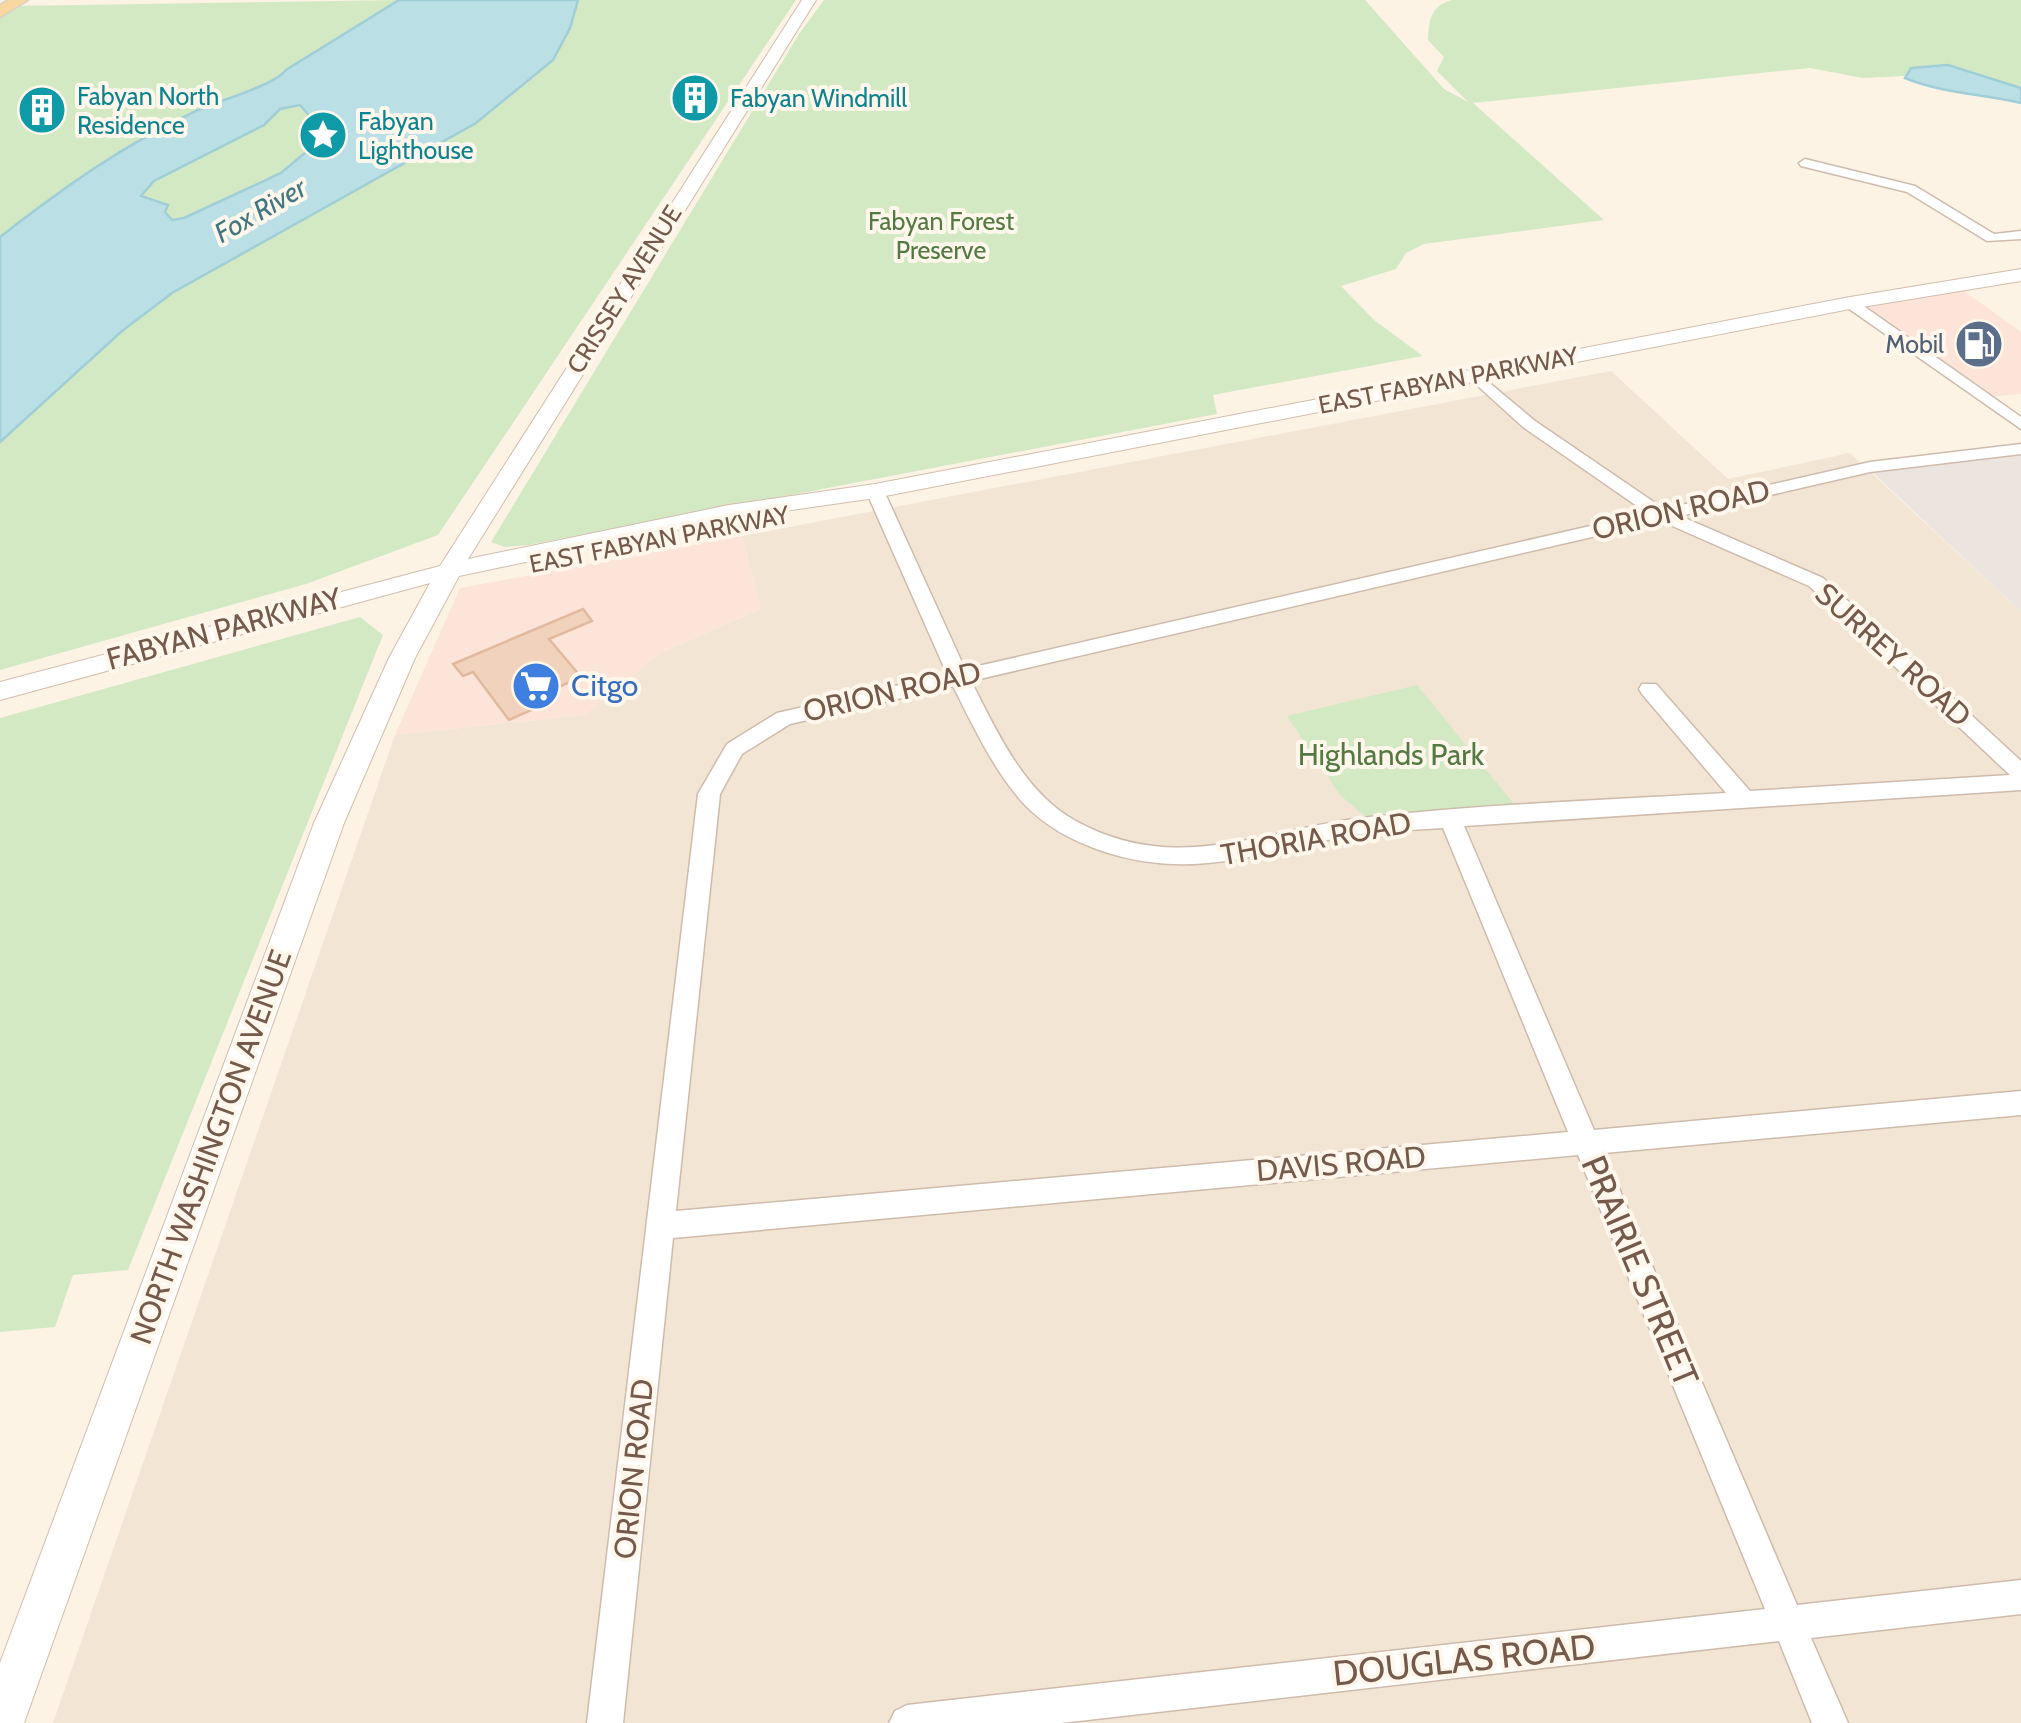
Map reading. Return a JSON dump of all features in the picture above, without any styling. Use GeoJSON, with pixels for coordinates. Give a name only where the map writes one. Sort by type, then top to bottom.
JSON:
{"type":"FeatureCollection","features":[{"type":"Feature","properties":{"kind":"main road"},"geometry":{"type":"LineString","coordinates":[[0,12],[20,0]]}},
{"type":"Feature","properties":{"kind":"main road","name":"CRISSEY AVENUE"},"geometry":{"type":"LineString","coordinates":[[446,575],[809,0]]}},
{"type":"Feature","properties":{"kind":"main road","name":"EAST FABYAN PARKWAY"},"geometry":{"type":"LineString","coordinates":[[446,575],[676,537],[838,504],[875,491],[1850,303],[2021,275]]}},
{"type":"Feature","properties":{"kind":"main road","name":"FABYAN PARKWAY"},"geometry":{"type":"LineString","coordinates":[[0,691],[446,575]]}},
{"type":"Feature","properties":{"kind":"main road","name":"NORTH WASHINGTON AVENUE"},"geometry":{"type":"LineString","coordinates":[[1,1723],[329,823],[402,658],[446,575]]}},
{"type":"Feature","properties":{"kind":"main road","name":"FABYAN PARKWAY"},"geometry":{"type":"LineString","coordinates":[[0,704],[158,653]]}},
{"type":"Feature","properties":{"kind":"street"},"geometry":{"type":"LineString","coordinates":[[1806,163],[1911,189],[1992,238],[2021,234]]}},
{"type":"Feature","properties":{"kind":"street"},"geometry":{"type":"LineString","coordinates":[[1850,303],[2021,424]]}},
{"type":"Feature","properties":{"kind":"street","name":"SURREY ROAD"},"geometry":{"type":"LineString","coordinates":[[1474,375],[1529,424],[1660,514],[1816,582],[2021,773]]}},
{"type":"Feature","properties":{"kind":"street","name":"ORION ROAD"},"geometry":{"type":"LineString","coordinates":[[605,1723],[709,794],[734,749],[784,718],[961,676],[1870,467],[2021,449]]}},
{"type":"Feature","properties":{"kind":"street","name":"THORIA ROAD"},"geometry":{"type":"LineString","coordinates":[[875,491],[961,676],[1020,787],[1054,820],[1112,847],[1168,857],[1204,858],[1352,827],[2021,782]]}},
{"type":"Feature","properties":{"kind":"street"},"geometry":{"type":"LineString","coordinates":[[1649,689],[1744,800]]}},
{"type":"Feature","properties":{"kind":"street","name":"PRAIRIE STREET"},"geometry":{"type":"LineString","coordinates":[[1450,819],[1830,1723]]}},
{"type":"Feature","properties":{"kind":"street","name":"DAVIS ROAD"},"geometry":{"type":"LineString","coordinates":[[661,1226],[2021,1103]]}},
{"type":"Feature","properties":{"kind":"street","name":"DOUGLAS ROAD"},"geometry":{"type":"LineString","coordinates":[[906,1723],[2021,1597]]}},
{"type":"Feature","properties":{"kind":"shaded area"},"geometry":{"type":"Polygon","coordinates":[[[1957,286],[2021,332],[2021,394],[1988,397],[1854,303],[1957,286]]]}},
{"type":"Feature","properties":{"kind":"shaded area"},"geometry":{"type":"Polygon","coordinates":[[[1611,371],[1728,479],[1850,453],[2021,612],[2021,1723],[53,1723],[395,735],[584,715],[660,653],[761,609],[742,536],[1611,371]]]}},
{"type":"Feature","properties":{"kind":"shaded area"},"geometry":{"type":"Polygon","coordinates":[[[2021,454],[2021,612],[1871,471],[2021,454]]]}},
{"type":"Feature","properties":{"kind":"shaded area"},"geometry":{"type":"Polygon","coordinates":[[[742,536],[761,609],[660,653],[584,715],[395,735],[460,588],[742,536]]]}},
{"type":"Feature","properties":{"kind":"green space"},"geometry":{"type":"Polygon","coordinates":[[[399,0],[270,83],[203,107],[122,151],[0,237],[0,14],[12,6],[399,0]]]}},
{"type":"Feature","properties":{"kind":"green space"},"geometry":{"type":"Polygon","coordinates":[[[578,0],[796,0],[438,535],[306,584],[0,670],[0,442],[122,331],[172,293],[476,123],[570,28],[578,0]]]}},
{"type":"Feature","properties":{"kind":"green space","name":"Fabyan Forest Preserve"},"geometry":{"type":"Polygon","coordinates":[[[824,0],[1365,0],[1444,89],[1468,102],[1437,71],[1444,57],[1428,40],[1435,10],[1452,0],[2021,0],[2021,88],[1948,65],[1922,66],[1904,76],[1863,78],[1810,68],[1473,103],[1604,220],[1424,244],[1406,253],[1396,269],[1341,286],[1374,320],[1423,356],[1213,395],[1217,414],[528,545],[505,547],[491,542],[799,34],[824,0]]]}},
{"type":"Feature","properties":{"kind":"green space"},"geometry":{"type":"Polygon","coordinates":[[[300,105],[327,135],[281,173],[172,220],[165,212],[168,205],[141,195],[154,181],[264,125],[280,109],[300,105]]]}},
{"type":"Feature","properties":{"kind":"green space"},"geometry":{"type":"Polygon","coordinates":[[[360,617],[383,635],[128,1270],[73,1275],[55,1327],[0,1332],[0,718],[360,617]]]}},
{"type":"Feature","properties":{"kind":"green space","name":"Highlands Park"},"geometry":{"type":"Polygon","coordinates":[[[1417,685],[1518,809],[1367,818],[1340,795],[1287,716],[1417,685]]]}},
{"type":"Feature","properties":{"kind":"water","name":"Fox River"},"geometry":{"type":"Polygon","coordinates":[[[399,0],[578,0],[570,28],[553,60],[476,123],[172,293],[122,331],[0,442],[0,237],[143,138],[196,111],[270,82],[399,0]],[[300,105],[280,109],[264,125],[154,181],[141,196],[168,205],[165,212],[172,220],[184,218],[281,173],[326,135],[300,105]]]}},
{"type":"Feature","properties":{"kind":"water"},"geometry":{"type":"Polygon","coordinates":[[[1948,65],[2021,88],[2021,103],[1905,78],[1911,68],[1948,65]]]}},
{"type":"Feature","properties":{"kind":"building"},"geometry":{"type":"Polygon","coordinates":[[[583,609],[592,621],[549,639],[581,677],[543,694],[549,702],[509,720],[473,672],[463,676],[453,664],[583,609]]]}},
{"type":"Feature","properties":{"kind":"place","name":"Fabyan Windmill"},"geometry":{"type":"Point","coordinates":[695,98]}},
{"type":"Feature","properties":{"kind":"place","name":"Fabyan North Residence"},"geometry":{"type":"Point","coordinates":[42,110]}},
{"type":"Feature","properties":{"kind":"place","name":"Fabyan Lighthouse"},"geometry":{"type":"Point","coordinates":[323,135]}},
{"type":"Feature","properties":{"kind":"place","name":"Mobil"},"geometry":{"type":"Point","coordinates":[1979,344]}},
{"type":"Feature","properties":{"kind":"place","name":"Citgo"},"geometry":{"type":"Point","coordinates":[536,686]}}]}
